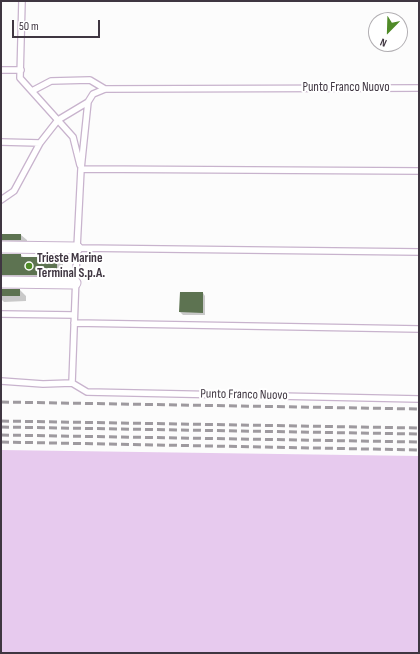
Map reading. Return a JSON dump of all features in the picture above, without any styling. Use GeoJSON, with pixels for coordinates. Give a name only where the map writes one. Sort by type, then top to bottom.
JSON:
{"type":"FeatureCollection","features":[{"type":"Feature","properties":{"kind":"street"},"geometry":{"type":"LineString","coordinates":[[1,246],[77,248]]}},
{"type":"Feature","properties":{"kind":"street"},"geometry":{"type":"LineString","coordinates":[[1,282],[75,283]]}},
{"type":"Feature","properties":{"kind":"lane"},"geometry":{"type":"LineString","coordinates":[[22,1],[20,78],[73,137],[81,169]]}},
{"type":"Feature","properties":{"kind":"lane"},"geometry":{"type":"LineString","coordinates":[[1,70],[20,70]]}},
{"type":"Feature","properties":{"kind":"lane","name":"Punto Franco Nuovo"},"geometry":{"type":"LineString","coordinates":[[32,91],[51,81],[90,80],[105,89],[419,88]]}},
{"type":"Feature","properties":{"kind":"lane"},"geometry":{"type":"LineString","coordinates":[[72,383],[75,283],[81,169],[88,102],[93,94],[105,89]]}},
{"type":"Feature","properties":{"kind":"lane"},"geometry":{"type":"LineString","coordinates":[[1,200],[14,191],[40,143],[58,120],[88,102]]}},
{"type":"Feature","properties":{"kind":"lane"},"geometry":{"type":"LineString","coordinates":[[1,142],[40,143]]}},
{"type":"Feature","properties":{"kind":"lane"},"geometry":{"type":"LineString","coordinates":[[81,169],[419,171]]}},
{"type":"Feature","properties":{"kind":"lane"},"geometry":{"type":"LineString","coordinates":[[77,248],[419,252]]}},
{"type":"Feature","properties":{"kind":"lane"},"geometry":{"type":"LineString","coordinates":[[1,314],[74,316]]}},
{"type":"Feature","properties":{"kind":"lane"},"geometry":{"type":"LineString","coordinates":[[74,323],[419,329]]}},
{"type":"Feature","properties":{"kind":"lane","name":"Punto Franco Nuovo"},"geometry":{"type":"LineString","coordinates":[[1,381],[43,384],[72,383],[87,392],[419,399]]}},
{"type":"Feature","properties":{"kind":"shaded area"},"geometry":{"type":"Polygon","coordinates":[[[1,450],[419,456],[419,653],[1,653],[1,450]]]}},
{"type":"Feature","properties":{"kind":"building"},"geometry":{"type":"Polygon","coordinates":[[[1,234],[21,234],[21,240],[1,240],[1,234]]]}},
{"type":"Feature","properties":{"kind":"building"},"geometry":{"type":"Polygon","coordinates":[[[1,254],[21,254],[21,257],[57,257],[57,275],[1,275],[1,254]]]}},
{"type":"Feature","properties":{"kind":"building"},"geometry":{"type":"Polygon","coordinates":[[[1,289],[20,289],[20,296],[1,296],[1,289]]]}},
{"type":"Feature","properties":{"kind":"building"},"geometry":{"type":"Polygon","coordinates":[[[180,292],[203,292],[203,313],[179,312],[180,292]]]}},
{"type":"Feature","properties":{"kind":"railway"},"geometry":{"type":"LineString","coordinates":[[1,402],[419,409]]}},
{"type":"Feature","properties":{"kind":"railway"},"geometry":{"type":"LineString","coordinates":[[1,421],[419,428]]}},
{"type":"Feature","properties":{"kind":"railway"},"geometry":{"type":"LineString","coordinates":[[1,427],[419,434]]}},
{"type":"Feature","properties":{"kind":"railway"},"geometry":{"type":"LineString","coordinates":[[1,435],[419,442]]}},
{"type":"Feature","properties":{"kind":"railway"},"geometry":{"type":"LineString","coordinates":[[1,442],[419,450]]}},
{"type":"Feature","properties":{"kind":"place","name":"Trieste Marine Terminal S.p.A."},"geometry":{"type":"Point","coordinates":[29,266]}}]}
